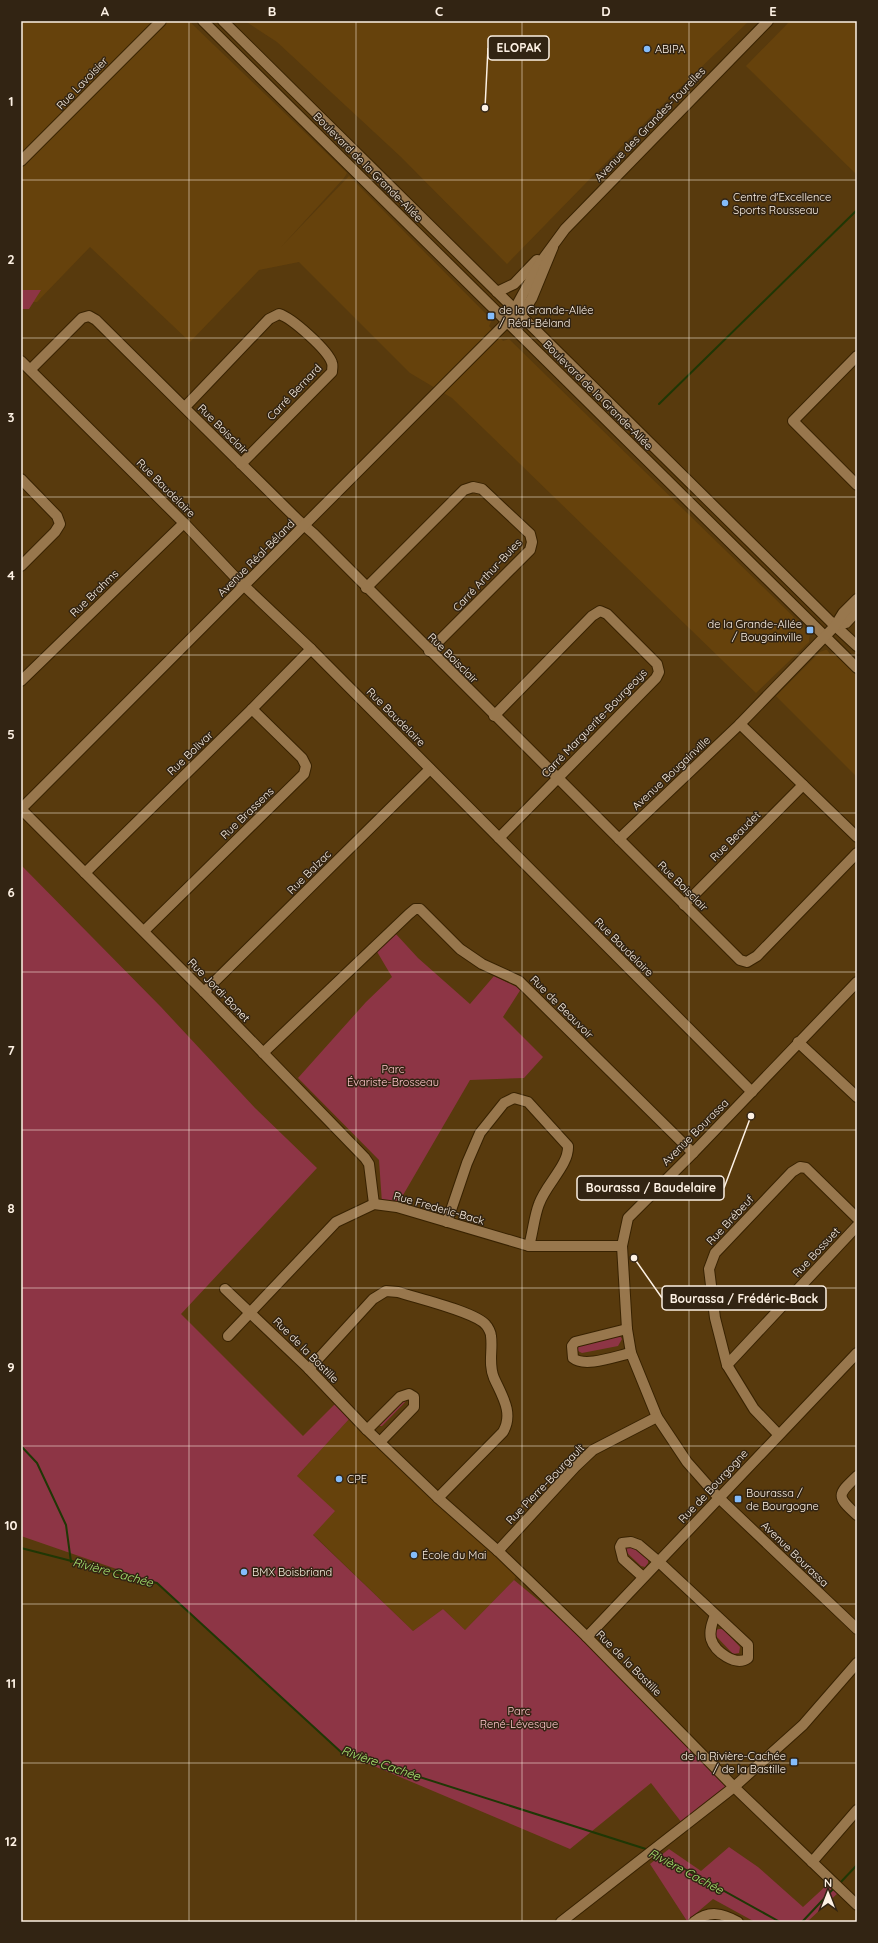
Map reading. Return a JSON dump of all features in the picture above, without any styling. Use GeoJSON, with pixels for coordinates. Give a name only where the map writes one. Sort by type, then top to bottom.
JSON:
{"type":"FeatureCollection","features":[{"type":"Feature","properties":{"kind":"street","name":"Rue Lavoisier"},"geometry":{"type":"LineString","coordinates":[[21,161],[161,21]]}},
{"type":"Feature","properties":{"kind":"street","name":"Boulevard de la Grande-Allée"},"geometry":{"type":"LineString","coordinates":[[203,21],[857,668]]}},
{"type":"Feature","properties":{"kind":"street","name":"Boulevard de la Grande-Allée"},"geometry":{"type":"LineString","coordinates":[[223,21],[835,626],[857,646]]}},
{"type":"Feature","properties":{"kind":"street","name":"Avenue des Grandes-Tourelles"},"geometry":{"type":"LineString","coordinates":[[516,311],[528,306],[535,293],[553,247],[573,220],[768,21]]}},
{"type":"Feature","properties":{"kind":"street","name":"Avenue des Grandes-Tourelles"},"geometry":{"type":"LineString","coordinates":[[497,292],[514,284],[534,262],[553,247]]}},
{"type":"Feature","properties":{"kind":"street","name":"Avenue Réal-Béland"},"geometry":{"type":"LineString","coordinates":[[21,809],[246,586],[507,322],[516,311]]}},
{"type":"Feature","properties":{"kind":"street","name":"Carré Bernard"},"geometry":{"type":"LineString","coordinates":[[185,407],[269,318],[279,314],[287,317],[330,358],[333,365],[332,372],[241,464]]}},
{"type":"Feature","properties":{"kind":"street","name":"Rue Boisclair"},"geometry":{"type":"LineString","coordinates":[[31,369],[82,318],[89,316],[96,320],[305,526],[740,960],[746,962],[756,956],[857,853]]}},
{"type":"Feature","properties":{"kind":"street"},"geometry":{"type":"LineString","coordinates":[[857,356],[793,422],[857,485]]}},
{"type":"Feature","properties":{"kind":"street","name":"Rue Baudelaire"},"geometry":{"type":"LineString","coordinates":[[21,361],[31,369],[246,586],[311,648],[430,770],[752,1092]]}},
{"type":"Feature","properties":{"kind":"street"},"geometry":{"type":"LineString","coordinates":[[21,479],[58,516],[60,524],[55,532],[21,566]]}},
{"type":"Feature","properties":{"kind":"street","name":"Carré Arthur-Buies"},"geometry":{"type":"LineString","coordinates":[[366,588],[464,490],[473,486],[482,489],[530,534],[532,542],[530,550],[430,651]]}},
{"type":"Feature","properties":{"kind":"street","name":"Rue Brahms"},"geometry":{"type":"LineString","coordinates":[[21,681],[184,523]]}},
{"type":"Feature","properties":{"kind":"street"},"geometry":{"type":"LineString","coordinates":[[835,626],[843,613],[857,599]]}},
{"type":"Feature","properties":{"kind":"street","name":"Carré Marguerite-Bourgeoys"},"geometry":{"type":"LineString","coordinates":[[494,716],[592,616],[600,611],[607,614],[629,634],[657,664],[659,672],[656,678],[499,838]]}},
{"type":"Feature","properties":{"kind":"street"},"geometry":{"type":"LineString","coordinates":[[835,626],[846,623],[857,611]]}},
{"type":"Feature","properties":{"kind":"street","name":"Avenue Bougainville"},"geometry":{"type":"LineString","coordinates":[[619,839],[740,724],[835,626]]}},
{"type":"Feature","properties":{"kind":"street","name":"Rue Bolivar"},"geometry":{"type":"LineString","coordinates":[[85,873],[252,709],[311,648]]}},
{"type":"Feature","properties":{"kind":"street","name":"Rue Brassens"},"geometry":{"type":"LineString","coordinates":[[144,931],[304,774],[306,766],[302,758],[252,709]]}},
{"type":"Feature","properties":{"kind":"street"},"geometry":{"type":"LineString","coordinates":[[740,724],[857,838]]}},
{"type":"Feature","properties":{"kind":"street","name":"Rue Balzac"},"geometry":{"type":"LineString","coordinates":[[204,992],[430,770]]}},
{"type":"Feature","properties":{"kind":"street","name":"Rue Beaudet"},"geometry":{"type":"LineString","coordinates":[[684,905],[803,785]]}},
{"type":"Feature","properties":{"kind":"street","name":"Rue Jordi-Bonet"},"geometry":{"type":"LineString","coordinates":[[21,809],[144,931],[365,1158],[369,1164],[374,1204]]}},
{"type":"Feature","properties":{"kind":"street","name":"Rue de Beauvoir"},"geometry":{"type":"LineString","coordinates":[[263,1053],[409,914],[415,909],[420,909],[460,949],[482,964],[518,981],[693,1153]]}},
{"type":"Feature","properties":{"kind":"street","name":"Avenue Bourassa"},"geometry":{"type":"LineString","coordinates":[[857,982],[693,1153],[628,1218],[622,1246],[627,1329],[631,1353],[657,1418],[687,1462],[718,1497],[857,1629]]}},
{"type":"Feature","properties":{"kind":"street"},"geometry":{"type":"LineString","coordinates":[[798,1042],[857,1097]]}},
{"type":"Feature","properties":{"kind":"street"},"geometry":{"type":"LineString","coordinates":[[447,1222],[467,1163],[480,1133],[504,1103],[514,1098],[528,1102],[561,1136],[568,1146],[566,1161],[553,1178],[539,1204],[529,1246]]}},
{"type":"Feature","properties":{"kind":"street","name":"Rue Brébeuf"},"geometry":{"type":"LineString","coordinates":[[778,1434],[754,1409],[728,1365],[715,1318],[709,1269],[715,1253],[792,1172],[800,1167],[806,1168],[857,1218]]}},
{"type":"Feature","properties":{"kind":"street"},"geometry":{"type":"LineString","coordinates":[[228,1336],[336,1222],[374,1204]]}},
{"type":"Feature","properties":{"kind":"street","name":"Rue Frederic-Back"},"geometry":{"type":"LineString","coordinates":[[374,1204],[397,1207],[529,1246],[622,1246]]}},
{"type":"Feature","properties":{"kind":"street","name":"Rue Bossuet"},"geometry":{"type":"LineString","coordinates":[[728,1365],[857,1226]]}},
{"type":"Feature","properties":{"kind":"street","name":"Rue de la Bastille"},"geometry":{"type":"LineString","coordinates":[[225,1289],[251,1312],[309,1369],[367,1430],[438,1498],[498,1551],[734,1786],[857,1905]]}},
{"type":"Feature","properties":{"kind":"street"},"geometry":{"type":"LineString","coordinates":[[309,1369],[374,1299],[386,1291],[398,1292],[474,1316],[486,1324],[491,1335],[490,1356],[493,1375],[508,1408],[508,1424],[503,1432],[438,1498]]}},
{"type":"Feature","properties":{"kind":"street"},"geometry":{"type":"LineString","coordinates":[[627,1329],[575,1342],[572,1346],[573,1358],[578,1362],[587,1362],[631,1353]]}},
{"type":"Feature","properties":{"kind":"street","name":"Rue de Bourgogne"},"geometry":{"type":"LineString","coordinates":[[586,1637],[659,1562],[778,1434],[857,1353]]}},
{"type":"Feature","properties":{"kind":"street"},"geometry":{"type":"LineString","coordinates":[[367,1430],[400,1397],[409,1394],[414,1397],[414,1407],[380,1442]]}},
{"type":"Feature","properties":{"kind":"street","name":"Rue Pierre-Bourgault"},"geometry":{"type":"LineString","coordinates":[[498,1551],[575,1467],[594,1450],[657,1418]]}},
{"type":"Feature","properties":{"kind":"street"},"geometry":{"type":"LineString","coordinates":[[857,1476],[845,1488],[842,1496],[843,1502],[857,1514]]}},
{"type":"Feature","properties":{"kind":"street"},"geometry":{"type":"LineString","coordinates":[[643,1577],[623,1559],[620,1547],[622,1543],[631,1542],[639,1545],[748,1645],[748,1658],[743,1662],[735,1662],[724,1656],[712,1640],[710,1629],[715,1615]]}},
{"type":"Feature","properties":{"kind":"street"},"geometry":{"type":"LineString","coordinates":[[562,1922],[734,1786],[803,1725],[857,1663]]}},
{"type":"Feature","properties":{"kind":"street"},"geometry":{"type":"LineString","coordinates":[[812,1862],[857,1810]]}},
{"type":"Feature","properties":{"kind":"street"},"geometry":{"type":"LineString","coordinates":[[694,1922],[701,1916],[719,1913],[738,1922]]}},
{"type":"Feature","properties":{"kind":"shaded area"},"geometry":{"type":"Polygon","coordinates":[[[21,21],[189,21],[347,173],[281,247],[349,176],[492,320],[489,326],[503,341],[509,339],[810,633],[809,642],[756,693],[452,398],[410,373],[299,262],[259,270],[190,342],[90,247],[37,302],[21,302],[21,21]]]}},
{"type":"Feature","properties":{"kind":"shaded area"},"geometry":{"type":"Polygon","coordinates":[[[245,21],[749,21],[659,108],[507,264],[401,157],[277,42],[245,21]]]}},
{"type":"Feature","properties":{"kind":"shaded area"},"geometry":{"type":"Polygon","coordinates":[[[790,21],[857,21],[857,175],[746,66],[790,21]]]}},
{"type":"Feature","properties":{"kind":"shaded area"},"geometry":{"type":"Polygon","coordinates":[[[827,650],[830,654],[834,653],[857,676],[857,777],[776,696],[820,652],[827,650]]]}},
{"type":"Feature","properties":{"kind":"shaded area","name":"École du Mai"},"geometry":{"type":"Polygon","coordinates":[[[351,1417],[516,1576],[514,1580],[465,1630],[443,1609],[413,1631],[313,1534],[297,1476],[351,1417]]]}},
{"type":"Feature","properties":{"kind":"green space"},"geometry":{"type":"Polygon","coordinates":[[[21,290],[41,290],[29,309],[21,309],[21,290]]]}},
{"type":"Feature","properties":{"kind":"green space","name":"Parc René-Lévesque"},"geometry":{"type":"Polygon","coordinates":[[[21,865],[161,1007],[255,1108],[317,1168],[181,1314],[303,1436],[335,1404],[351,1417],[297,1476],[335,1511],[313,1535],[413,1631],[443,1609],[465,1630],[514,1580],[584,1638],[731,1786],[682,1823],[651,1783],[570,1849],[341,1752],[157,1583],[21,1536],[21,865]]]}},
{"type":"Feature","properties":{"kind":"green space","name":"Parc Évariste-Brosseau"},"geometry":{"type":"Polygon","coordinates":[[[395,933],[418,958],[470,1004],[494,976],[521,989],[503,1017],[543,1057],[524,1078],[470,1080],[399,1202],[382,1203],[379,1160],[298,1078],[366,1002],[392,977],[376,950],[395,933]]]}},
{"type":"Feature","properties":{"kind":"green space"},"geometry":{"type":"Polygon","coordinates":[[[620,1336],[622,1339],[618,1346],[582,1353],[576,1350],[577,1340],[620,1336]]]}},
{"type":"Feature","properties":{"kind":"green space"},"geometry":{"type":"Polygon","coordinates":[[[405,1394],[409,1398],[382,1426],[379,1426],[378,1425],[405,1394]]]}},
{"type":"Feature","properties":{"kind":"green space"},"geometry":{"type":"Polygon","coordinates":[[[633,1544],[648,1560],[645,1567],[641,1566],[625,1551],[625,1546],[633,1544]]]}},
{"type":"Feature","properties":{"kind":"green space"},"geometry":{"type":"Polygon","coordinates":[[[723,1629],[740,1647],[739,1653],[733,1654],[715,1635],[716,1630],[723,1629]]]}},
{"type":"Feature","properties":{"kind":"green space"},"geometry":{"type":"Polygon","coordinates":[[[729,1847],[758,1867],[803,1907],[828,1884],[838,1893],[807,1922],[755,1922],[713,1899],[687,1921],[650,1864],[669,1849],[701,1871],[729,1847]]]}},
{"type":"Feature","properties":{"kind":"waterway"},"geometry":{"type":"LineString","coordinates":[[659,404],[857,210]]}},
{"type":"Feature","properties":{"kind":"waterway"},"geometry":{"type":"LineString","coordinates":[[21,1446],[37,1463],[66,1525],[71,1562]]}},
{"type":"Feature","properties":{"kind":"waterway","name":"Rivière Cachée"},"geometry":{"type":"LineString","coordinates":[[21,1548],[157,1583],[341,1752],[649,1850]]}},
{"type":"Feature","properties":{"kind":"waterway","name":"Rivière Cachée"},"geometry":{"type":"LineString","coordinates":[[654,1852],[780,1922]]}},
{"type":"Feature","properties":{"kind":"waterway","name":"Rivière Cachée"},"geometry":{"type":"LineString","coordinates":[[839,1884],[857,1865]]}},
{"type":"Feature","properties":{"kind":"waterway","name":"Rivière Cachée"},"geometry":{"type":"LineString","coordinates":[[802,1922],[834,1888]]}},
{"type":"Feature","properties":{"kind":"place","name":"ABIPA"},"geometry":{"type":"Point","coordinates":[647,49]}},
{"type":"Feature","properties":{"kind":"place","name":"ELOPAK"},"geometry":{"type":"Point","coordinates":[485,108]}},
{"type":"Feature","properties":{"kind":"place","name":"Centre d'Excellence Sports Rousseau"},"geometry":{"type":"Point","coordinates":[725,203]}},
{"type":"Feature","properties":{"kind":"place","name":"de la Grande-Allée / Réal-Béland"},"geometry":{"type":"Point","coordinates":[491,316]}},
{"type":"Feature","properties":{"kind":"place","name":"de la Grande-Allée / Bougainville"},"geometry":{"type":"Point","coordinates":[810,630]}},
{"type":"Feature","properties":{"kind":"place","name":"Bourassa / Baudelaire"},"geometry":{"type":"Point","coordinates":[751,1116]}},
{"type":"Feature","properties":{"kind":"place","name":"Bourassa / Frédéric-Back"},"geometry":{"type":"Point","coordinates":[634,1258]}},
{"type":"Feature","properties":{"kind":"place","name":"CPE"},"geometry":{"type":"Point","coordinates":[339,1479]}},
{"type":"Feature","properties":{"kind":"place","name":"Bourassa / de Bourgogne"},"geometry":{"type":"Point","coordinates":[738,1499]}},
{"type":"Feature","properties":{"kind":"place","name":"École du Mai"},"geometry":{"type":"Point","coordinates":[414,1555]}},
{"type":"Feature","properties":{"kind":"place","name":"BMX Boisbriand"},"geometry":{"type":"Point","coordinates":[244,1572]}},
{"type":"Feature","properties":{"kind":"place","name":"de la Rivière-Cachée / de la Bastille"},"geometry":{"type":"Point","coordinates":[794,1762]}}]}
